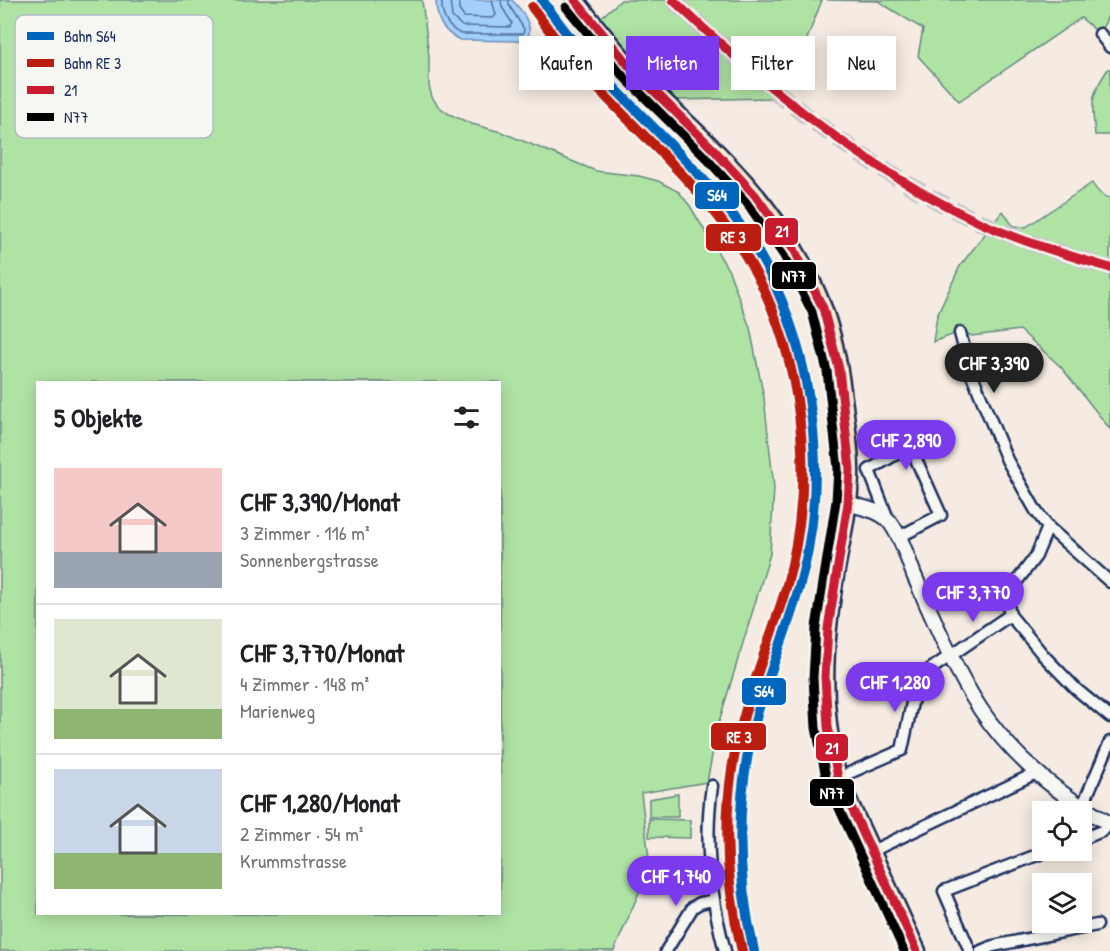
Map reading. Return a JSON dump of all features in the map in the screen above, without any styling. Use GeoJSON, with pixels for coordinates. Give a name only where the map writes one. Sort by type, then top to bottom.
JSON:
{"type":"FeatureCollection","features":[{"type":"Feature","properties":{"kind":"main road"},"geometry":{"type":"LineString","coordinates":[[575,0],[603,37],[728,164],[773,219],[800,262],[823,308],[838,360],[850,441],[848,503],[828,618],[824,664],[827,722],[838,778],[917,951]]}},
{"type":"Feature","properties":{"kind":"street"},"geometry":{"type":"LineString","coordinates":[[1100,34],[1110,47]]}},
{"type":"Feature","properties":{"kind":"street"},"geometry":{"type":"LineString","coordinates":[[960,333],[973,380],[1007,460],[1048,527],[1110,582]]}},
{"type":"Feature","properties":{"kind":"street"},"geometry":{"type":"LineString","coordinates":[[899,537],[941,515],[910,446],[869,470],[888,519],[899,537],[951,654],[979,708],[1000,736],[1036,773],[1074,801]]}},
{"type":"Feature","properties":{"kind":"street"},"geometry":{"type":"LineString","coordinates":[[848,503],[888,519]]}},
{"type":"Feature","properties":{"kind":"street"},"geometry":{"type":"LineString","coordinates":[[1048,527],[1036,556],[1008,593],[1010,615],[1044,656],[1110,717]]}},
{"type":"Feature","properties":{"kind":"street"},"geometry":{"type":"LineString","coordinates":[[838,778],[902,750],[916,684],[922,675],[1010,615]]}},
{"type":"Feature","properties":{"kind":"street"},"geometry":{"type":"LineString","coordinates":[[1085,801],[1110,742]]}},
{"type":"Feature","properties":{"kind":"street"},"geometry":{"type":"LineString","coordinates":[[872,851],[1036,773]]}},
{"type":"Feature","properties":{"kind":"street"},"geometry":{"type":"LineString","coordinates":[[712,786],[709,835],[713,900],[725,951]]}},
{"type":"Feature","properties":{"kind":"street"},"geometry":{"type":"LineString","coordinates":[[1092,813],[1110,824],[1102,831],[1092,834]]}},
{"type":"Feature","properties":{"kind":"street"},"geometry":{"type":"LineString","coordinates":[[970,951],[944,891],[1032,857]]}},
{"type":"Feature","properties":{"kind":"street"},"geometry":{"type":"LineString","coordinates":[[666,951],[693,907],[713,900]]}},
{"type":"Feature","properties":{"kind":"street"},"geometry":{"type":"LineString","coordinates":[[981,951],[993,946],[1097,925]]}},
{"type":"Feature","properties":{"kind":"green space"},"geometry":{"type":"Polygon","coordinates":[[[0,0],[422,0],[429,56],[429,86],[438,106],[449,114],[472,124],[501,132],[596,171],[639,176],[658,181],[679,192],[690,206],[729,271],[750,328],[764,398],[774,488],[770,554],[718,725],[707,782],[641,793],[650,867],[614,951],[0,951],[0,0]]]}},
{"type":"Feature","properties":{"kind":"green space"},"geometry":{"type":"Polygon","coordinates":[[[621,0],[822,0],[808,36],[731,36],[731,90],[779,90],[772,98],[673,100],[664,90],[719,90],[719,36],[626,36],[626,49],[599,19],[621,0]]]}},
{"type":"Feature","properties":{"kind":"green space"},"geometry":{"type":"Polygon","coordinates":[[[827,0],[1110,0],[1110,11],[1100,34],[1081,18],[959,101],[918,56],[923,29],[878,1],[827,0]]]}},
{"type":"Feature","properties":{"kind":"green space"},"geometry":{"type":"Polygon","coordinates":[[[1110,69],[1110,135],[1095,135],[1093,100],[1110,69]]]}},
{"type":"Feature","properties":{"kind":"green space"},"geometry":{"type":"Polygon","coordinates":[[[1092,183],[1100,193],[1110,198],[1110,429],[1061,367],[1020,330],[972,336],[962,331],[933,342],[937,316],[960,266],[1003,211],[1013,226],[1026,227],[1092,183]]]}},
{"type":"Feature","properties":{"kind":"green space"},"geometry":{"type":"Polygon","coordinates":[[[678,794],[678,817],[649,817],[649,799],[678,794]]]}},
{"type":"Feature","properties":{"kind":"green space"},"geometry":{"type":"Polygon","coordinates":[[[649,819],[690,820],[690,838],[649,837],[649,819]]]}},
{"type":"Feature","properties":{"kind":"water"},"geometry":{"type":"Polygon","coordinates":[[[439,0],[512,0],[526,18],[529,34],[528,36],[519,36],[519,41],[460,40],[442,25],[436,3],[439,0]]]}},
{"type":"Feature","properties":{"kind":"tunnel"},"geometry":{"type":"LineString","coordinates":[[673,0],[743,65],[780,95],[818,125],[898,178],[939,202],[997,230],[1110,268]]}},
{"type":"Feature","properties":{"kind":"rail line","name":"S64"},"geometry":{"type":"LineString","coordinates":[[542,0],[593,65],[697,173],[741,226],[759,254],[788,316],[806,382],[811,415],[815,483],[808,549],[792,611],[764,691],[750,741],[742,801],[740,831],[743,891],[754,951]]}},
{"type":"Feature","properties":{"kind":"transit line","name":"21"},"geometry":{"type":"LineString","coordinates":[[575,0],[630,67],[715,151],[755,195],[794,249],[823,308],[839,369],[850,469],[848,503],[828,628],[825,677],[828,727],[838,778],[917,951]]}},
{"type":"Feature","properties":{"kind":"transit line","name":"21"},"geometry":{"type":"LineString","coordinates":[[673,0],[781,95],[857,152],[897,178],[938,202],[997,230],[1110,268]]}},
{"type":"Feature","properties":{"kind":"transit line"},"geometry":{"type":"LineString","coordinates":[[532,7],[583,72],[686,179],[729,231],[748,259],[764,290],[789,362],[797,399],[801,437],[802,475],[795,551],[786,588],[742,723],[729,792],[728,860],[733,906],[742,951]]}},
{"type":"Feature","properties":{"kind":"transit line","name":"N77"},"geometry":{"type":"LineString","coordinates":[[566,7],[622,75],[707,159],[746,202],[784,256],[812,312],[827,371],[838,469],[836,501],[816,627],[813,678],[816,728],[827,782],[904,951]]}}]}
